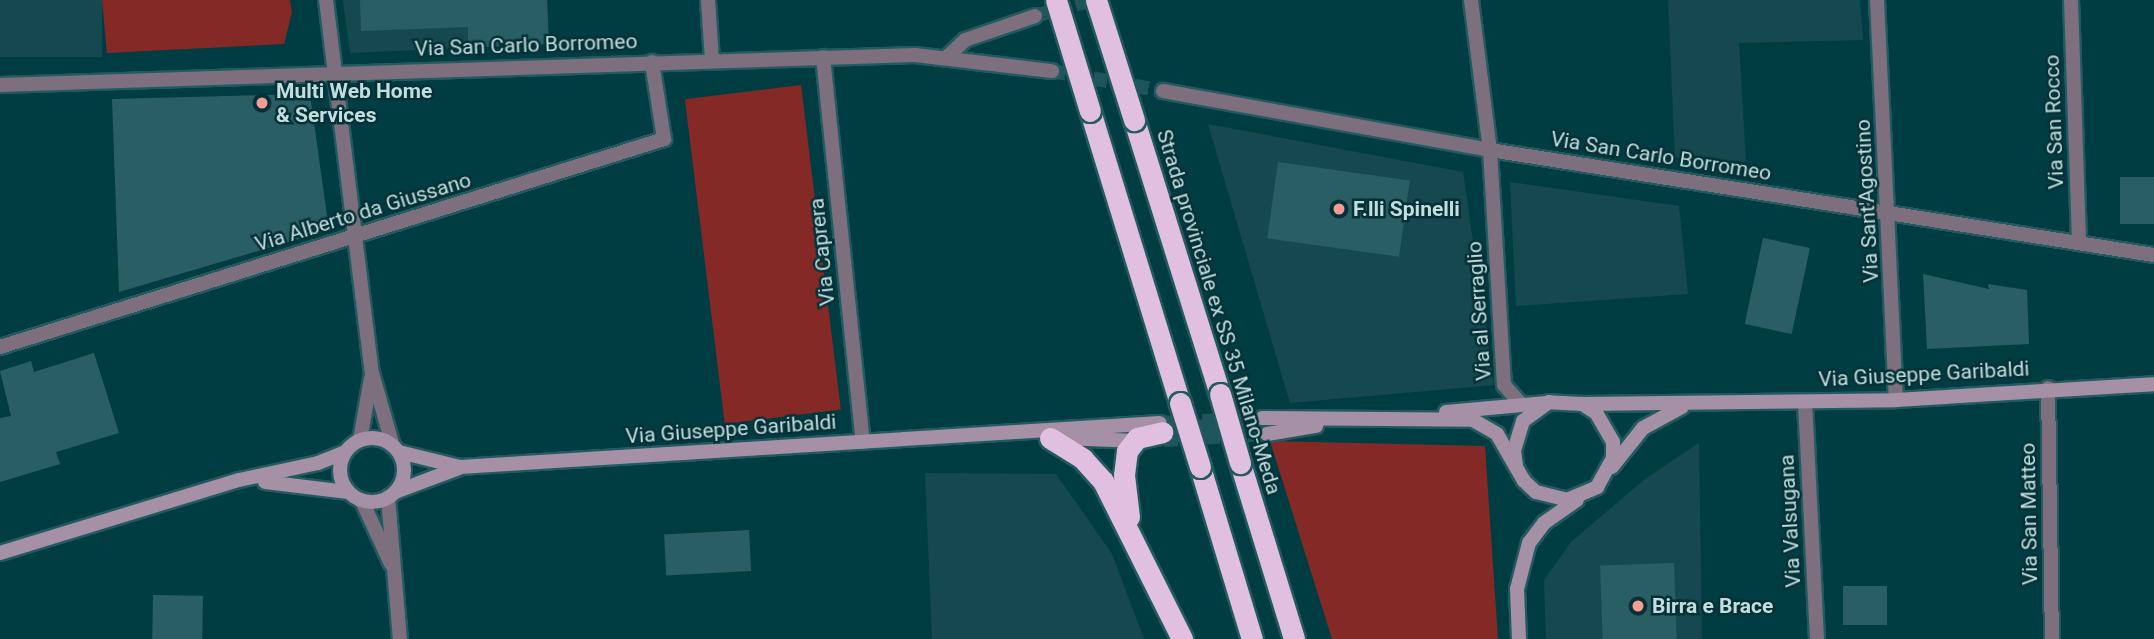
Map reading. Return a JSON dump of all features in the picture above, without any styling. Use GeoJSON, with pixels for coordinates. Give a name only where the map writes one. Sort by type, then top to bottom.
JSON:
{"type":"FeatureCollection","features":[{"type":"Feature","properties":{"kind":"highway"},"geometry":{"type":"LineString","coordinates":[[1056,0],[1252,639]]}},
{"type":"Feature","properties":{"kind":"highway","name":"Strada provinciale ex SS 35 Milano-Meda"},"geometry":{"type":"LineString","coordinates":[[1096,0],[1294,639]]}},
{"type":"Feature","properties":{"kind":"highway"},"geometry":{"type":"LineString","coordinates":[[1131,530],[1124,475],[1133,441],[1162,431]]}},
{"type":"Feature","properties":{"kind":"highway"},"geometry":{"type":"LineString","coordinates":[[1050,438],[1094,469],[1131,530],[1182,639]]}},
{"type":"Feature","properties":{"kind":"street"},"geometry":{"type":"LineString","coordinates":[[326,0],[337,71],[372,373],[404,473],[392,495],[394,569],[400,639]]}},
{"type":"Feature","properties":{"kind":"street"},"geometry":{"type":"LineString","coordinates":[[708,0],[712,60]]}},
{"type":"Feature","properties":{"kind":"street","name":"Via al Serraglio"},"geometry":{"type":"LineString","coordinates":[[1472,0],[1490,150],[1504,385],[1521,404]]}},
{"type":"Feature","properties":{"kind":"street","name":"Via Sant'Agostino"},"geometry":{"type":"LineString","coordinates":[[1877,0],[1890,214],[1896,400]]}},
{"type":"Feature","properties":{"kind":"street","name":"Via San Rocco"},"geometry":{"type":"LineString","coordinates":[[2071,0],[2079,243]]}},
{"type":"Feature","properties":{"kind":"street"},"geometry":{"type":"LineString","coordinates":[[948,56],[965,40],[1035,16]]}},
{"type":"Feature","properties":{"kind":"street","name":"Via San Carlo Borromeo"},"geometry":{"type":"LineString","coordinates":[[0,85],[337,71],[823,57],[948,56],[1052,71]]}},
{"type":"Feature","properties":{"kind":"street","name":"Via Caprera"},"geometry":{"type":"LineString","coordinates":[[823,57],[863,442]]}},
{"type":"Feature","properties":{"kind":"street","name":"Via Alberto da Giussano"},"geometry":{"type":"LineString","coordinates":[[0,347],[664,139],[652,62]]}},
{"type":"Feature","properties":{"kind":"street","name":"Via San Carlo Borromeo"},"geometry":{"type":"LineString","coordinates":[[1163,91],[1490,150],[2154,255]]}},
{"type":"Feature","properties":{"kind":"street"},"geometry":{"type":"LineString","coordinates":[[360,440],[372,373]]}},
{"type":"Feature","properties":{"kind":"street","name":"Via Giuseppe Garibaldi"},"geometry":{"type":"LineString","coordinates":[[1582,404],[1896,400],[2048,388],[2154,384]]}},
{"type":"Feature","properties":{"kind":"street","name":"Via San Matteo"},"geometry":{"type":"LineString","coordinates":[[2048,388],[2052,639]]}},
{"type":"Feature","properties":{"kind":"street"},"geometry":{"type":"LineString","coordinates":[[1517,466],[1514,451],[1524,421],[1549,402]]}},
{"type":"Feature","properties":{"kind":"street"},"geometry":{"type":"LineString","coordinates":[[1262,418],[1352,420],[1427,416],[1549,402],[1582,404],[1607,426],[1613,458],[1607,474]]}},
{"type":"Feature","properties":{"kind":"street","name":"Via Valsugana"},"geometry":{"type":"LineString","coordinates":[[1805,402],[1817,639]]}},
{"type":"Feature","properties":{"kind":"street"},"geometry":{"type":"LineString","coordinates":[[1519,639],[1517,589],[1529,543],[1544,523],[1583,496],[1607,474],[1643,428],[1661,416],[1697,403]]}},
{"type":"Feature","properties":{"kind":"street"},"geometry":{"type":"LineString","coordinates":[[1427,416],[1487,425],[1517,466],[1524,481],[1551,499],[1583,496]]}},
{"type":"Feature","properties":{"kind":"street"},"geometry":{"type":"LineString","coordinates":[[1267,434],[1352,420]]}},
{"type":"Feature","properties":{"kind":"street","name":"Via Giuseppe Garibaldi"},"geometry":{"type":"LineString","coordinates":[[392,495],[460,467],[863,442],[1162,431]]}},
{"type":"Feature","properties":{"kind":"street","name":"Via Giuseppe Garibaldi"},"geometry":{"type":"LineString","coordinates":[[1004,436],[1133,441]]}},
{"type":"Feature","properties":{"kind":"street"},"geometry":{"type":"LineString","coordinates":[[0,552],[239,480],[305,467],[345,452],[360,440],[377,438],[396,449]]}},
{"type":"Feature","properties":{"kind":"street","name":"Via Giuseppe Garibaldi"},"geometry":{"type":"LineString","coordinates":[[396,449],[460,467]]}},
{"type":"Feature","properties":{"kind":"street"},"geometry":{"type":"LineString","coordinates":[[345,452],[340,473],[348,492]]}},
{"type":"Feature","properties":{"kind":"street"},"geometry":{"type":"LineString","coordinates":[[239,480],[348,492],[362,500],[394,569]]}},
{"type":"Feature","properties":{"kind":"street"},"geometry":{"type":"LineString","coordinates":[[362,500],[392,495]]}},
{"type":"Feature","properties":{"kind":"shaded area"},"geometry":{"type":"Polygon","coordinates":[[[0,0],[102,0],[102,57],[0,57],[0,0]]]}},
{"type":"Feature","properties":{"kind":"shaded area"},"geometry":{"type":"Polygon","coordinates":[[[102,0],[290,0],[292,12],[284,44],[107,53],[102,0]]]}},
{"type":"Feature","properties":{"kind":"shaded area"},"geometry":{"type":"Polygon","coordinates":[[[343,0],[547,0],[549,44],[350,53],[343,0]]]}},
{"type":"Feature","properties":{"kind":"shaded area"},"geometry":{"type":"Polygon","coordinates":[[[1668,0],[1860,0],[1863,40],[1739,43],[1746,162],[1675,157],[1668,0]]]}},
{"type":"Feature","properties":{"kind":"shaded area"},"geometry":{"type":"Polygon","coordinates":[[[801,85],[841,410],[725,424],[685,99],[801,85]]]}},
{"type":"Feature","properties":{"kind":"shaded area"},"geometry":{"type":"Polygon","coordinates":[[[1208,124],[1463,172],[1494,385],[1290,403],[1208,124]]]}},
{"type":"Feature","properties":{"kind":"shaded area"},"geometry":{"type":"Polygon","coordinates":[[[1510,182],[1679,206],[1688,294],[1516,306],[1510,182]]]}},
{"type":"Feature","properties":{"kind":"shaded area"},"geometry":{"type":"Polygon","coordinates":[[[1270,441],[1485,446],[1498,639],[1332,639],[1270,441]]]}},
{"type":"Feature","properties":{"kind":"shaded area"},"geometry":{"type":"Polygon","coordinates":[[[1699,443],[1702,639],[1546,639],[1544,580],[1571,542],[1645,479],[1699,443]]]}},
{"type":"Feature","properties":{"kind":"shaded area"},"geometry":{"type":"Polygon","coordinates":[[[925,473],[1056,474],[1112,554],[1144,639],[932,639],[925,473]]]}},
{"type":"Feature","properties":{"kind":"building"},"geometry":{"type":"Polygon","coordinates":[[[360,0],[547,0],[549,44],[468,48],[468,27],[361,31],[360,0]]]}},
{"type":"Feature","properties":{"kind":"building"},"geometry":{"type":"Polygon","coordinates":[[[310,94],[329,230],[119,292],[112,99],[310,94]]]}},
{"type":"Feature","properties":{"kind":"building","name":"F.lli Spinelli"},"geometry":{"type":"Polygon","coordinates":[[[1278,162],[1410,181],[1399,257],[1267,238],[1278,162]]]}},
{"type":"Feature","properties":{"kind":"building"},"geometry":{"type":"Polygon","coordinates":[[[2120,177],[2154,177],[2154,224],[2120,224],[2120,177]]]}},
{"type":"Feature","properties":{"kind":"building"},"geometry":{"type":"Polygon","coordinates":[[[1763,238],[1810,248],[1792,334],[1745,324],[1763,238]]]}},
{"type":"Feature","properties":{"kind":"building"},"geometry":{"type":"Polygon","coordinates":[[[1923,274],[1989,289],[1988,284],[2027,290],[2029,344],[1927,349],[1923,274]]]}},
{"type":"Feature","properties":{"kind":"building"},"geometry":{"type":"Polygon","coordinates":[[[94,353],[119,433],[56,452],[60,464],[0,482],[0,418],[11,416],[0,371],[31,361],[34,372],[94,353]]]}},
{"type":"Feature","properties":{"kind":"building"},"geometry":{"type":"Polygon","coordinates":[[[749,530],[751,571],[666,575],[664,534],[749,530]]]}},
{"type":"Feature","properties":{"kind":"building","name":"Birra e Brace"},"geometry":{"type":"Polygon","coordinates":[[[1674,563],[1677,639],[1603,639],[1600,566],[1674,563]]]}},
{"type":"Feature","properties":{"kind":"building"},"geometry":{"type":"Polygon","coordinates":[[[1843,586],[1887,586],[1887,625],[1843,625],[1843,586]]]}},
{"type":"Feature","properties":{"kind":"building"},"geometry":{"type":"Polygon","coordinates":[[[153,595],[203,596],[202,639],[152,639],[153,595]]]}},
{"type":"Feature","properties":{"kind":"tunnel"},"geometry":{"type":"LineString","coordinates":[[1035,16],[1092,0]]}},
{"type":"Feature","properties":{"kind":"tunnel"},"geometry":{"type":"LineString","coordinates":[[1052,71],[1163,91]]}},
{"type":"Feature","properties":{"kind":"tunnel"},"geometry":{"type":"LineString","coordinates":[[1160,423],[1262,418]]}},
{"type":"Feature","properties":{"kind":"tunnel"},"geometry":{"type":"LineString","coordinates":[[1162,432],[1200,430],[1245,419]]}},
{"type":"Feature","properties":{"kind":"tunnel"},"geometry":{"type":"LineString","coordinates":[[1164,440],[1267,434]]}},
{"type":"Feature","properties":{"kind":"place","name":"Multi Web Home & Services"},"geometry":{"type":"Point","coordinates":[262,103]}},
{"type":"Feature","properties":{"kind":"place","name":"F.lli Spinelli"},"geometry":{"type":"Point","coordinates":[1339,209]}},
{"type":"Feature","properties":{"kind":"place","name":"Birra e Brace"},"geometry":{"type":"Point","coordinates":[1638,606]}}]}
